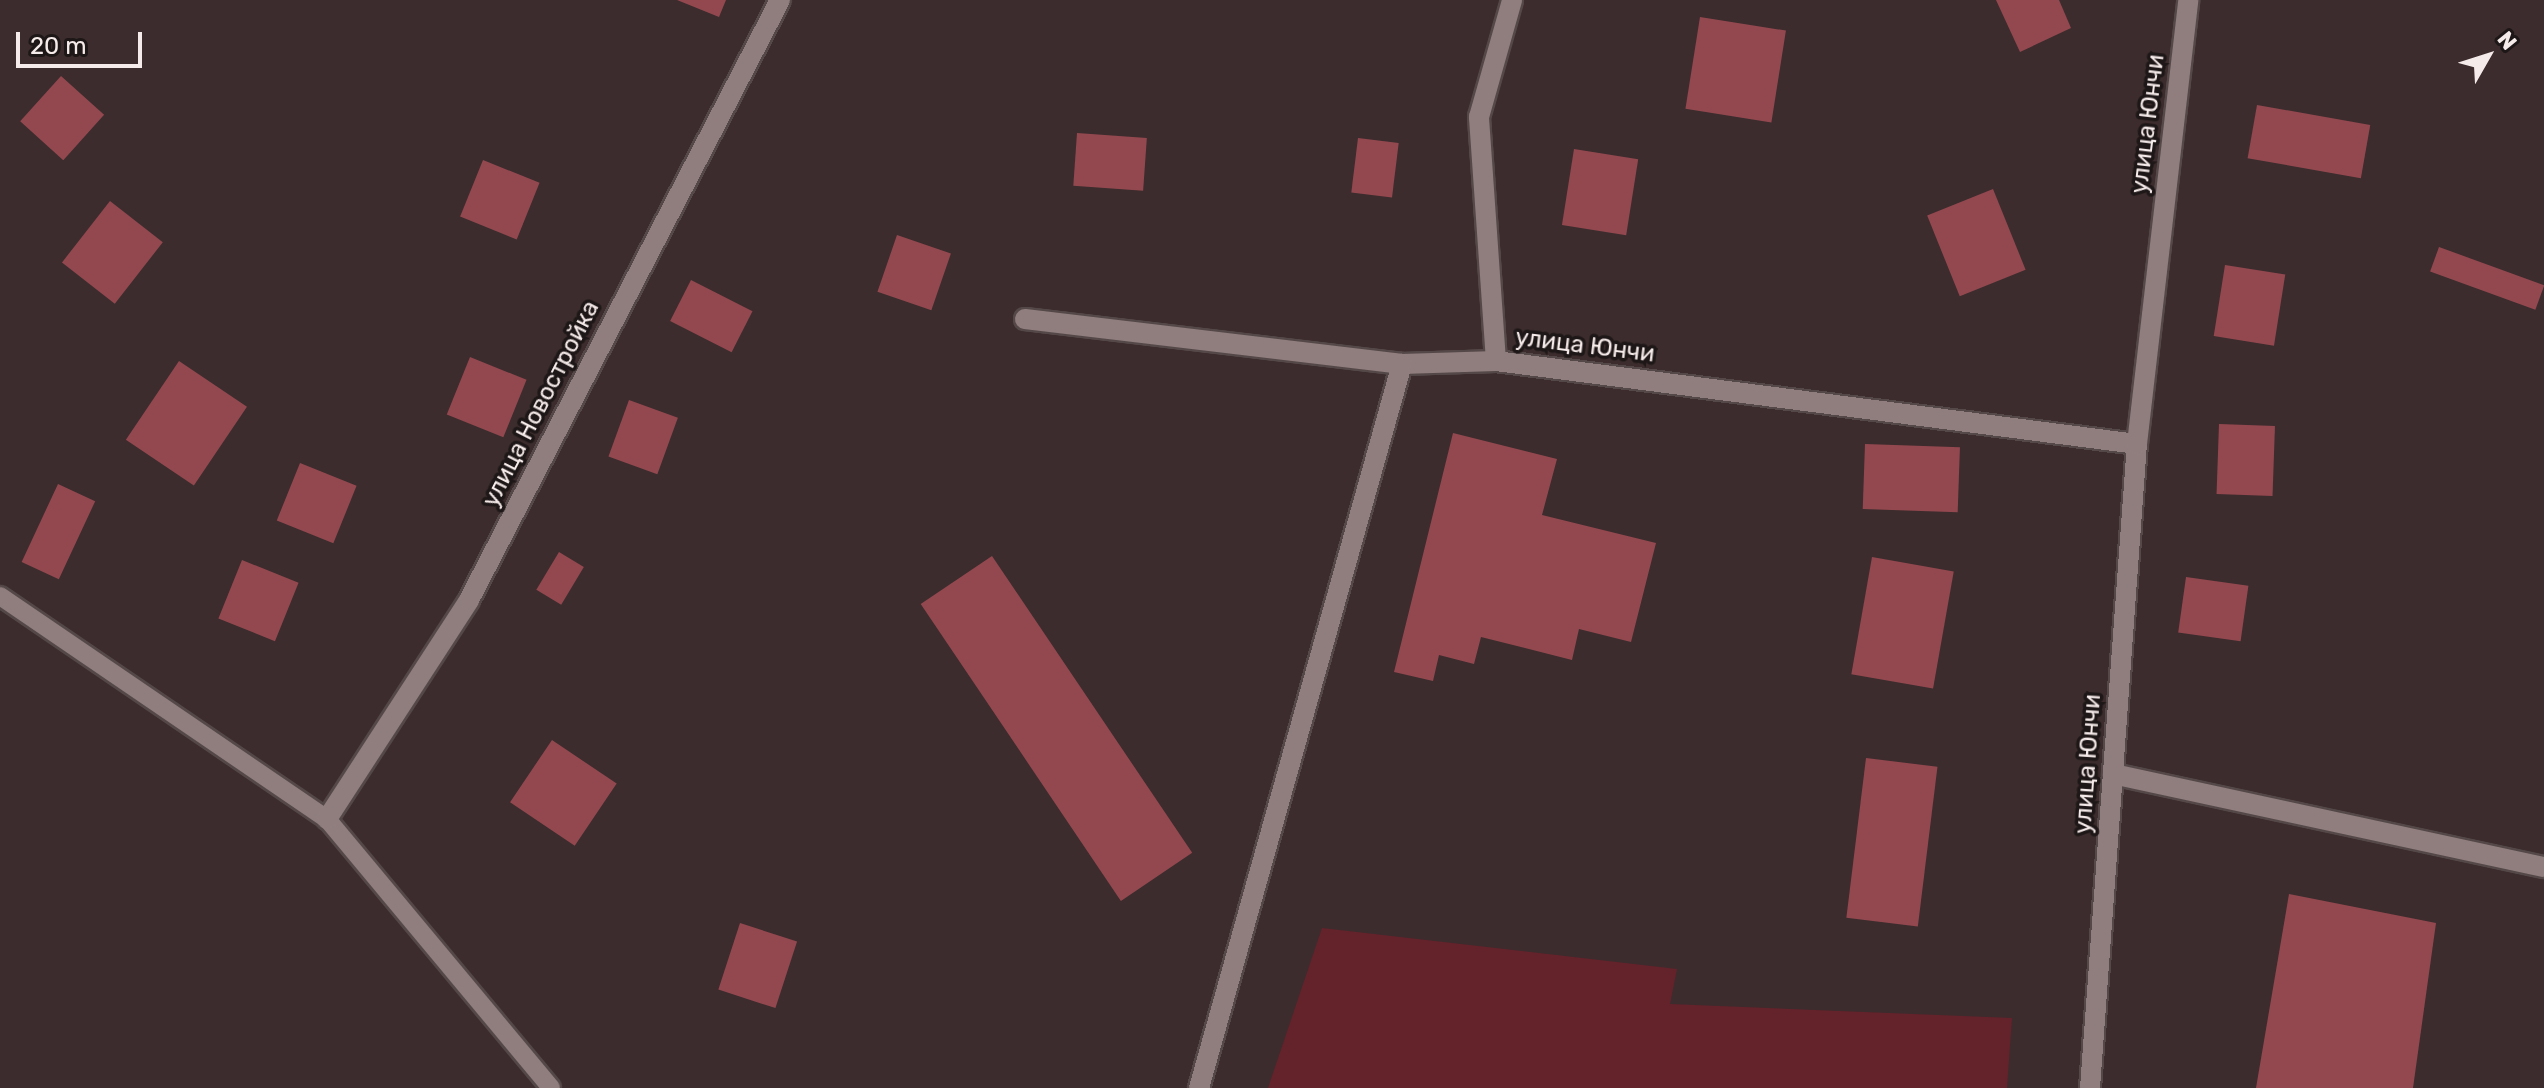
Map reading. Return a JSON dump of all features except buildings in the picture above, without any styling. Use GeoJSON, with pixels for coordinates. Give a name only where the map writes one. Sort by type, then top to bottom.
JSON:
{"type":"FeatureCollection","features":[{"type":"Feature","properties":{"kind":"street","name":"улица Новостройка"},"geometry":{"type":"LineString","coordinates":[[327,819],[469,600],[780,0]]}},
{"type":"Feature","properties":{"kind":"street"},"geometry":{"type":"LineString","coordinates":[[1496,361],[1479,117],[1512,0]]}},
{"type":"Feature","properties":{"kind":"street","name":"улица Юнчи"},"geometry":{"type":"LineString","coordinates":[[2090,1088],[2137,444],[2188,0]]}},
{"type":"Feature","properties":{"kind":"street","name":"улица Юнчи"},"geometry":{"type":"LineString","coordinates":[[1025,319],[1402,364],[1496,361],[2137,444]]}},
{"type":"Feature","properties":{"kind":"street"},"geometry":{"type":"LineString","coordinates":[[1199,1088],[1402,364]]}},
{"type":"Feature","properties":{"kind":"street"},"geometry":{"type":"LineString","coordinates":[[2113,774],[2544,867]]}},
{"type":"Feature","properties":{"kind":"lane"},"geometry":{"type":"LineString","coordinates":[[0,596],[327,819],[551,1088]]}},
{"type":"Feature","properties":{"kind":"shaded area"},"geometry":{"type":"Polygon","coordinates":[[[1322,928],[1677,969],[1670,1004],[2012,1018],[2007,1088],[1268,1088],[1322,928]]]}}]}
